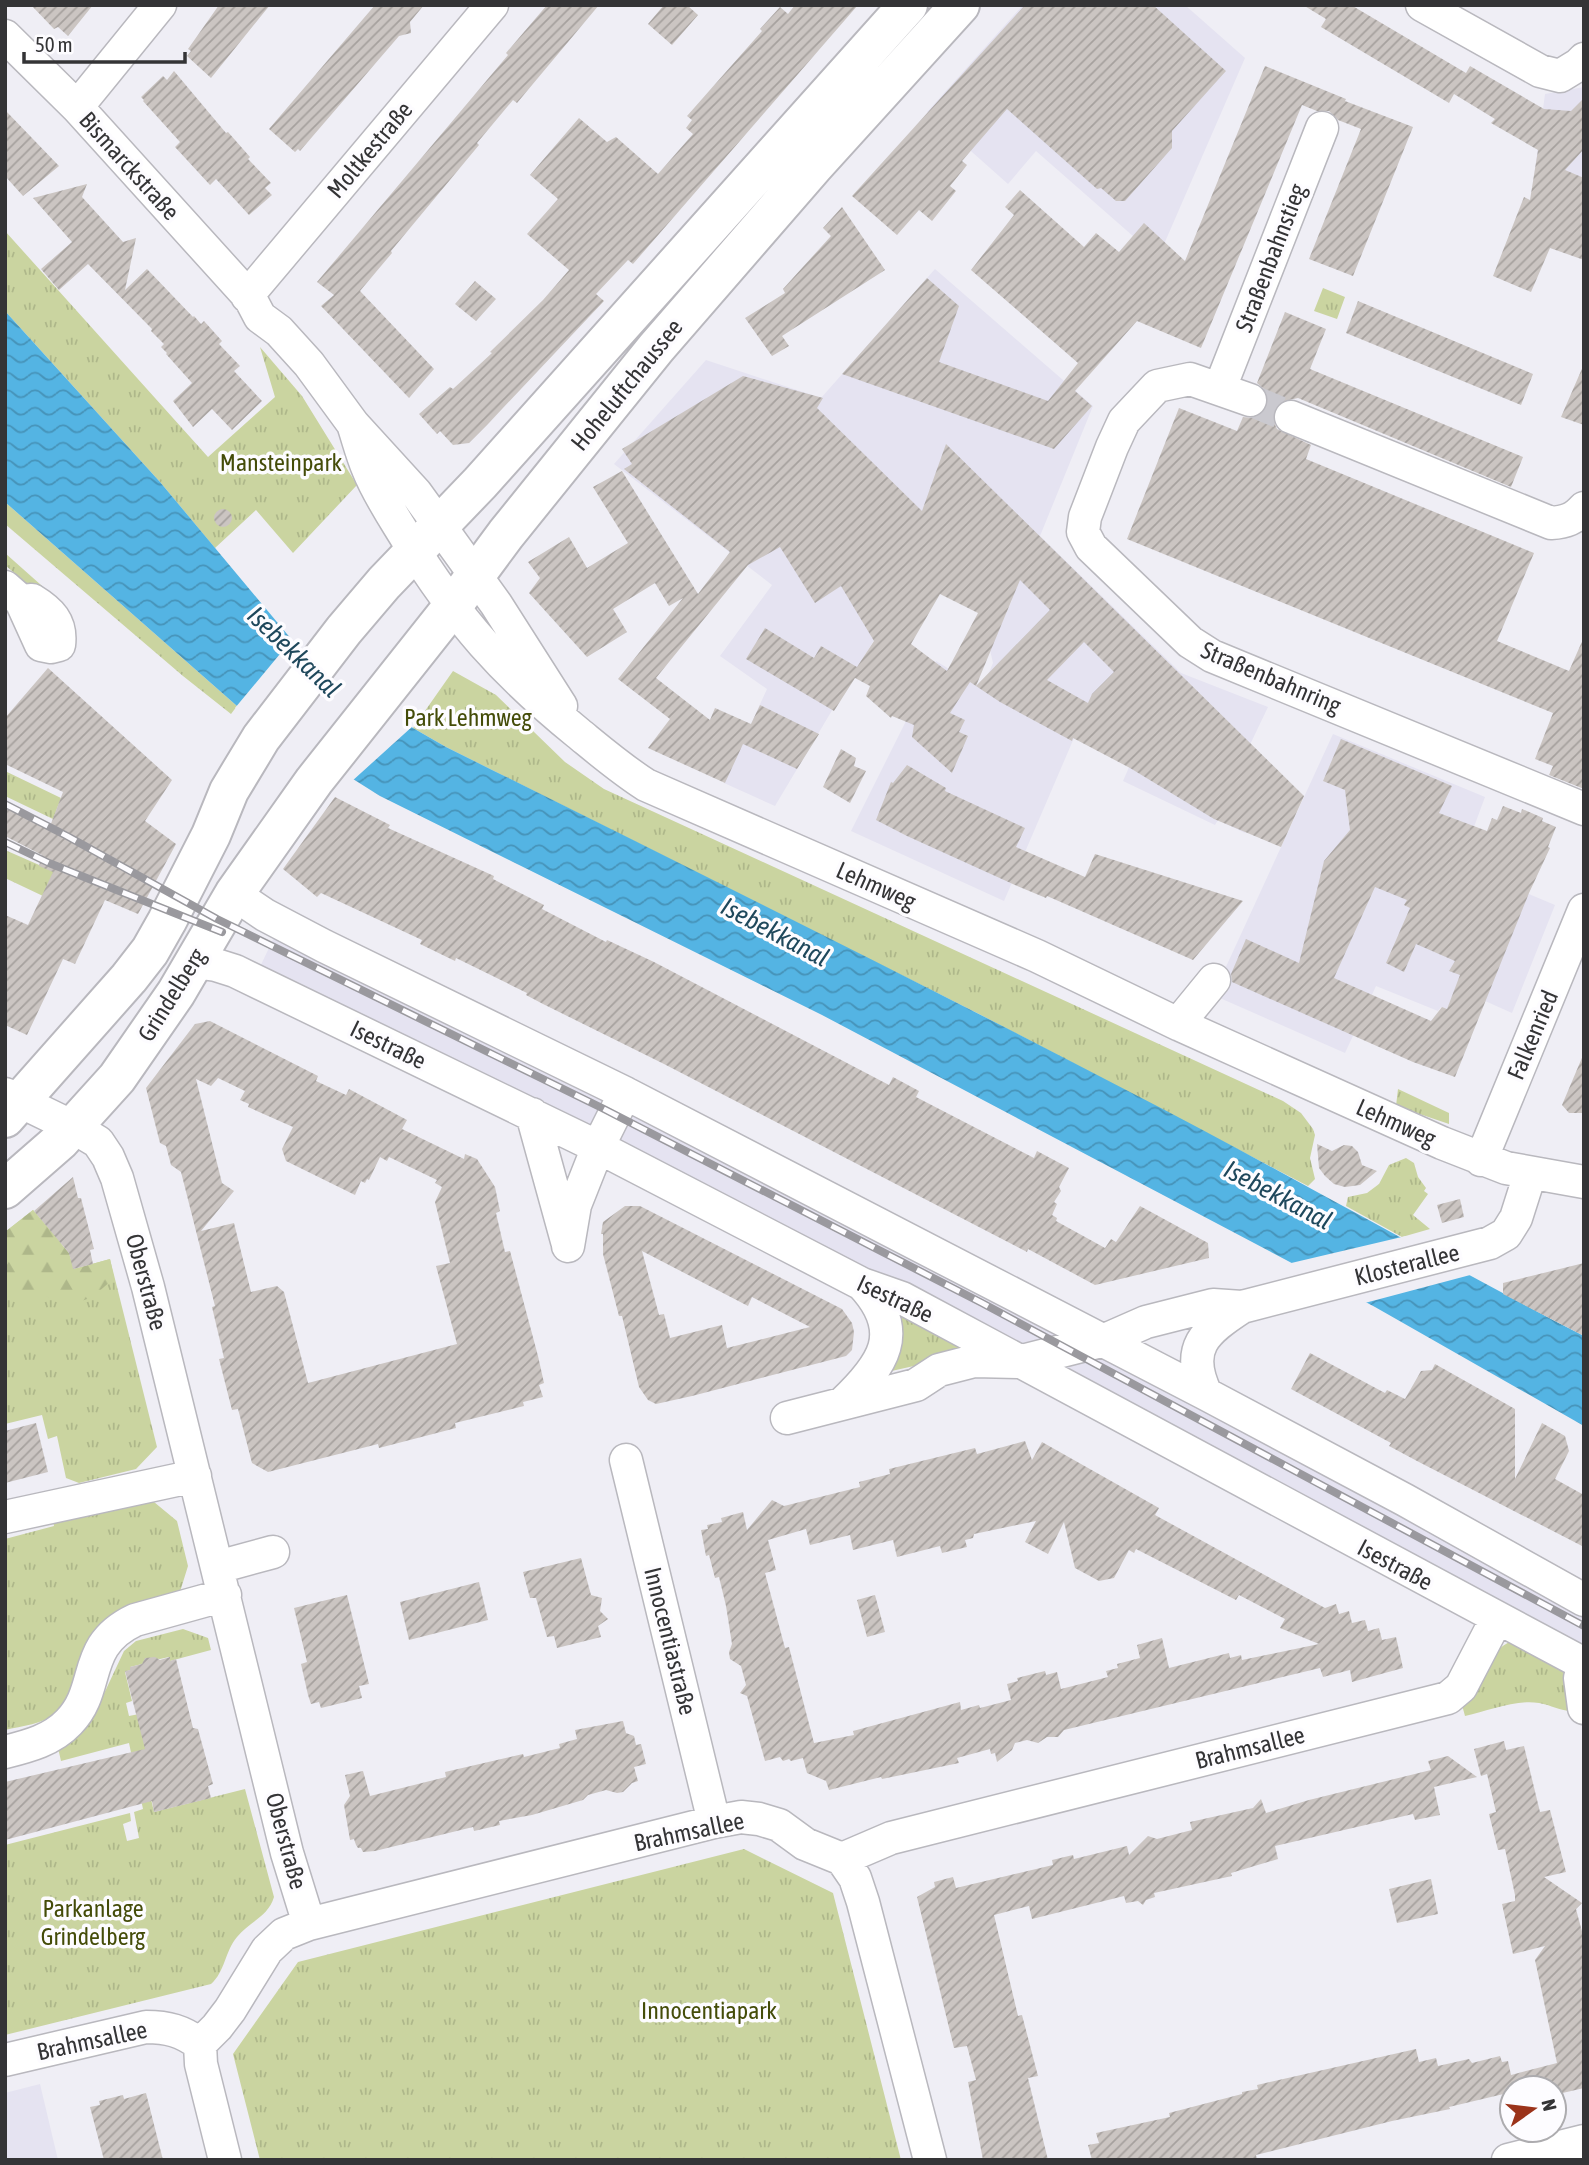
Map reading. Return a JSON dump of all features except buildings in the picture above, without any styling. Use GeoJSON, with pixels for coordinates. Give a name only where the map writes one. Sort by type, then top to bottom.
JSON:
{"type":"FeatureCollection","features":[{"type":"Feature","properties":{"kind":"main road","name":"Hoheluftchaussee"},"geometry":{"type":"LineString","coordinates":[[261,738],[332,646],[427,538],[480,483],[908,5]]}},
{"type":"Feature","properties":{"kind":"main road","name":"Hoheluftchaussee"},"geometry":{"type":"LineString","coordinates":[[314,781],[452,607],[474,575],[656,348],[813,167],[960,5]]}},
{"type":"Feature","properties":{"kind":"main road","name":"Grindelberg"},"geometry":{"type":"LineString","coordinates":[[5,1188],[31,1111],[150,951],[188,880],[229,791],[261,738]]}},
{"type":"Feature","properties":{"kind":"main road","name":"Grindelberg"},"geometry":{"type":"LineString","coordinates":[[31,1111],[117,1078],[157,1022],[234,894],[314,781]]}},
{"type":"Feature","properties":{"kind":"street"},"geometry":{"type":"LineString","coordinates":[[77,107],[160,5]]}},
{"type":"Feature","properties":{"kind":"street","name":"Moltkestraße"},"geometry":{"type":"LineString","coordinates":[[249,297],[492,5]]}},
{"type":"Feature","properties":{"kind":"street"},"geometry":{"type":"LineString","coordinates":[[1422,5],[1540,71],[1560,76],[1584,59]]}},
{"type":"Feature","properties":{"kind":"street","name":"Bismarckstraße"},"geometry":{"type":"LineString","coordinates":[[5,36],[77,107],[249,297],[260,317],[279,331],[309,364],[353,424],[368,470],[384,501],[427,538]]}},
{"type":"Feature","properties":{"kind":"street","name":"Straßenbahnstieg"},"geometry":{"type":"LineString","coordinates":[[1220,388],[1322,128]]}},
{"type":"Feature","properties":{"kind":"street","name":"Straßenbahnring"},"geometry":{"type":"LineString","coordinates":[[1250,400],[1190,379],[1157,386],[1124,421],[1085,517],[1083,532],[1091,547],[1190,642],[1212,656],[1584,809]]}},
{"type":"Feature","properties":{"kind":"street"},"geometry":{"type":"LineString","coordinates":[[1291,417],[1551,523],[1575,517],[1584,508]]}},
{"type":"Feature","properties":{"kind":"street","name":"Lehmweg"},"geometry":{"type":"LineString","coordinates":[[427,538],[474,575],[508,621],[582,736]]}},
{"type":"Feature","properties":{"kind":"street","name":"Lehmweg"},"geometry":{"type":"LineString","coordinates":[[427,538],[452,607],[507,671],[543,705],[622,769],[665,794],[1037,956],[1178,1024],[1481,1160],[1530,1174],[1584,1182]]}},
{"type":"Feature","properties":{"kind":"street"},"geometry":{"type":"LineString","coordinates":[[234,894],[265,915],[324,946],[625,1093],[1105,1340],[1405,1500],[1584,1600]]}},
{"type":"Feature","properties":{"kind":"street","name":"Falkenried"},"geometry":{"type":"LineString","coordinates":[[1481,1160],[1584,910]]}},
{"type":"Feature","properties":{"kind":"street","name":"Isestraße"},"geometry":{"type":"LineString","coordinates":[[193,962],[235,971],[532,1114],[862,1284],[902,1298],[1584,1665]]}},
{"type":"Feature","properties":{"kind":"street"},"geometry":{"type":"LineString","coordinates":[[1178,1024],[1214,980]]}},
{"type":"Feature","properties":{"kind":"street"},"geometry":{"type":"LineString","coordinates":[[532,1114],[568,1246],[575,1205],[598,1147],[625,1093]]}},
{"type":"Feature","properties":{"kind":"street","name":"Oberstraße"},"geometry":{"type":"LineString","coordinates":[[31,1111],[92,1138],[103,1148],[117,1178],[195,1476],[287,1853],[309,1924]]}},
{"type":"Feature","properties":{"kind":"street","name":"Klosterallee"},"geometry":{"type":"LineString","coordinates":[[787,1418],[916,1385],[940,1390],[994,1378],[1018,1362],[1105,1340],[1146,1322],[1213,1305],[1230,1315],[1303,1292],[1490,1243],[1506,1234],[1516,1218],[1530,1174]]}},
{"type":"Feature","properties":{"kind":"street"},"geometry":{"type":"LineString","coordinates":[[843,1403],[865,1382],[884,1351],[886,1332],[883,1312],[862,1284]]}},
{"type":"Feature","properties":{"kind":"street"},"geometry":{"type":"LineString","coordinates":[[1206,1394],[1198,1377],[1196,1360],[1204,1338],[1230,1315]]}},
{"type":"Feature","properties":{"kind":"street","name":"Innocentiastraße"},"geometry":{"type":"LineString","coordinates":[[626,1460],[714,1822]]}},
{"type":"Feature","properties":{"kind":"street"},"geometry":{"type":"LineString","coordinates":[[5,1517],[195,1476]]}},
{"type":"Feature","properties":{"kind":"street"},"geometry":{"type":"LineString","coordinates":[[5,1752],[46,1740],[71,1721],[81,1704],[103,1645],[110,1634],[221,1581],[273,1552]]}},
{"type":"Feature","properties":{"kind":"street","name":"Brahmsallee"},"geometry":{"type":"LineString","coordinates":[[5,2060],[146,2027],[166,2027],[186,2034],[201,2044],[230,2010],[267,1950],[284,1934],[309,1924],[714,1822],[741,1817],[769,1822],[779,1825],[812,1847],[842,1859],[891,1838],[1448,1698],[1461,1687],[1497,1618]]}},
{"type":"Feature","properties":{"kind":"street"},"geometry":{"type":"LineString","coordinates":[[1584,1665],[1580,1678],[1584,1708]]}},
{"type":"Feature","properties":{"kind":"street"},"geometry":{"type":"LineString","coordinates":[[842,1859],[855,1878],[863,1902],[930,2160]]}},
{"type":"Feature","properties":{"kind":"street"},"geometry":{"type":"LineString","coordinates":[[201,2044],[201,2064],[225,2160]]}},
{"type":"Feature","properties":{"kind":"street"},"geometry":{"type":"LineString","coordinates":[[1508,2160],[1584,2141]]}},
{"type":"Feature","properties":{"kind":"shaded area"},"geometry":{"type":"Polygon","coordinates":[[[1023,5],[1185,5],[1245,58],[1158,258],[1036,151],[1008,184],[927,112],[1023,5]]]}},
{"type":"Feature","properties":{"kind":"shaded area"},"geometry":{"type":"Polygon","coordinates":[[[1584,87],[1584,198],[1534,177],[1545,94],[1584,87]]]}},
{"type":"Feature","properties":{"kind":"shaded area"},"geometry":{"type":"Polygon","coordinates":[[[935,269],[1093,406],[1040,536],[1181,673],[1268,707],[1224,799],[1249,823],[1245,833],[1218,820],[1215,825],[1123,781],[1144,733],[1089,703],[1004,901],[851,831],[936,661],[982,689],[993,663],[990,650],[1012,600],[939,531],[775,806],[724,783],[767,689],[720,656],[772,585],[614,464],[706,360],[821,398],[935,269]]]}},
{"type":"Feature","properties":{"kind":"shaded area"},"geometry":{"type":"Polygon","coordinates":[[[1333,734],[1485,797],[1460,865],[1555,905],[1512,1013],[1456,988],[1447,1009],[1441,1007],[1438,1011],[1376,986],[1345,1053],[1213,995],[1333,734]]]}},
{"type":"Feature","properties":{"kind":"shaded area"},"geometry":{"type":"Polygon","coordinates":[[[277,931],[588,1083],[1584,1610],[1584,1653],[259,969],[277,931]]]}},
{"type":"Feature","properties":{"kind":"shaded area"},"geometry":{"type":"Polygon","coordinates":[[[40,2084],[58,2160],[5,2160],[5,2093],[40,2084]]]}},
{"type":"Feature","properties":{"kind":"green space","name":"Mansteinpark"},"geometry":{"type":"Polygon","coordinates":[[[5,231],[208,457],[275,397],[260,347],[302,396],[357,485],[293,553],[256,510],[215,548],[160,482],[5,311],[5,231]]]}},
{"type":"Feature","properties":{"kind":"green space"},"geometry":{"type":"Polygon","coordinates":[[[1323,288],[1345,297],[1337,319],[1314,311],[1323,288]]]}},
{"type":"Feature","properties":{"kind":"green space"},"geometry":{"type":"Polygon","coordinates":[[[5,502],[237,706],[231,714],[5,524],[5,502]]]}},
{"type":"Feature","properties":{"kind":"green space"},"geometry":{"type":"Polygon","coordinates":[[[5,553],[50,593],[56,609],[5,565],[5,553]]]}},
{"type":"Feature","properties":{"kind":"green space","name":"Park Lehmweg"},"geometry":{"type":"Polygon","coordinates":[[[453,671],[496,695],[565,762],[604,789],[1283,1101],[1301,1113],[1313,1129],[1315,1135],[1310,1158],[1315,1179],[1308,1186],[979,1014],[413,728],[453,671]]]}},
{"type":"Feature","properties":{"kind":"green space"},"geometry":{"type":"Polygon","coordinates":[[[5,771],[61,798],[53,819],[5,796],[5,771]]]}},
{"type":"Feature","properties":{"kind":"green space"},"geometry":{"type":"Polygon","coordinates":[[[5,850],[94,889],[81,914],[5,878],[5,850]]]}},
{"type":"Feature","properties":{"kind":"green space"},"geometry":{"type":"Polygon","coordinates":[[[1398,1089],[1449,1113],[1449,1124],[1396,1106],[1398,1089]]]}},
{"type":"Feature","properties":{"kind":"green space"},"geometry":{"type":"Polygon","coordinates":[[[1406,1158],[1414,1163],[1418,1177],[1426,1188],[1424,1191],[1428,1194],[1413,1215],[1430,1229],[1402,1237],[1346,1206],[1348,1197],[1367,1193],[1379,1184],[1389,1165],[1406,1158]]]}},
{"type":"Feature","properties":{"kind":"green space"},"geometry":{"type":"Polygon","coordinates":[[[33,1210],[59,1240],[74,1269],[110,1259],[157,1447],[136,1469],[79,1483],[66,1478],[57,1436],[48,1439],[42,1415],[5,1424],[5,1232],[33,1210]]]}},
{"type":"Feature","properties":{"kind":"green space"},"geometry":{"type":"Polygon","coordinates":[[[33,1210],[69,1253],[74,1269],[110,1259],[114,1278],[94,1295],[77,1302],[25,1293],[5,1299],[5,1232],[33,1210]]]}},
{"type":"Feature","properties":{"kind":"green space"},"geometry":{"type":"Polygon","coordinates":[[[897,1310],[911,1313],[911,1322],[981,1351],[887,1372],[897,1310]]]}},
{"type":"Feature","properties":{"kind":"green space"},"geometry":{"type":"Polygon","coordinates":[[[154,1502],[177,1521],[188,1566],[179,1595],[129,1607],[103,1623],[86,1648],[72,1690],[56,1713],[45,1720],[5,1730],[5,1539],[54,1526],[53,1520],[154,1502]]]}},
{"type":"Feature","properties":{"kind":"green space","name":"Parkanlage Grindelberg"},"geometry":{"type":"Polygon","coordinates":[[[183,1629],[208,1638],[211,1650],[170,1661],[169,1657],[148,1658],[125,1672],[132,1701],[126,1703],[129,1716],[139,1714],[150,1769],[154,1812],[245,1789],[274,1897],[271,1904],[237,1937],[219,1974],[211,1984],[5,2035],[5,1845],[130,1813],[131,1821],[123,1824],[127,1841],[139,1838],[134,1812],[143,1809],[129,1743],[61,1761],[58,1748],[95,1702],[101,1700],[124,1651],[136,1641],[183,1629]]]}},
{"type":"Feature","properties":{"kind":"green space"},"geometry":{"type":"Polygon","coordinates":[[[1512,1641],[1563,1666],[1572,1711],[1530,1702],[1465,1716],[1462,1705],[1483,1668],[1496,1652],[1512,1641]]]}},
{"type":"Feature","properties":{"kind":"green space","name":"Innocentiapark"},"geometry":{"type":"Polygon","coordinates":[[[744,1849],[833,1893],[901,2160],[260,2160],[233,2054],[298,1962],[744,1849]]]}},
{"type":"Feature","properties":{"kind":"water","name":"Isebekkanal"},"geometry":{"type":"Polygon","coordinates":[[[5,311],[160,482],[292,640],[413,728],[1130,1092],[1584,1336],[1584,1426],[1375,1307],[822,1015],[380,796],[237,706],[5,502],[5,311]]]}},
{"type":"Feature","properties":{"kind":"pier"},"geometry":{"type":"Polygon","coordinates":[[[294,637],[414,725],[351,782],[235,708],[294,637]]]}},
{"type":"Feature","properties":{"kind":"pier"},"geometry":{"type":"Polygon","coordinates":[[[1406,1236],[1474,1274],[1361,1304],[1287,1264],[1406,1236]]]}},
{"type":"Feature","properties":{"kind":"tunnel"},"geometry":{"type":"LineString","coordinates":[[1250,400],[1291,417]]}},
{"type":"Feature","properties":{"kind":"railway"},"geometry":{"type":"LineString","coordinates":[[5,804],[217,919],[602,1108],[982,1303],[1584,1626]]}},
{"type":"Feature","properties":{"kind":"railway"},"geometry":{"type":"LineString","coordinates":[[5,842],[49,863],[222,932]]}}]}
